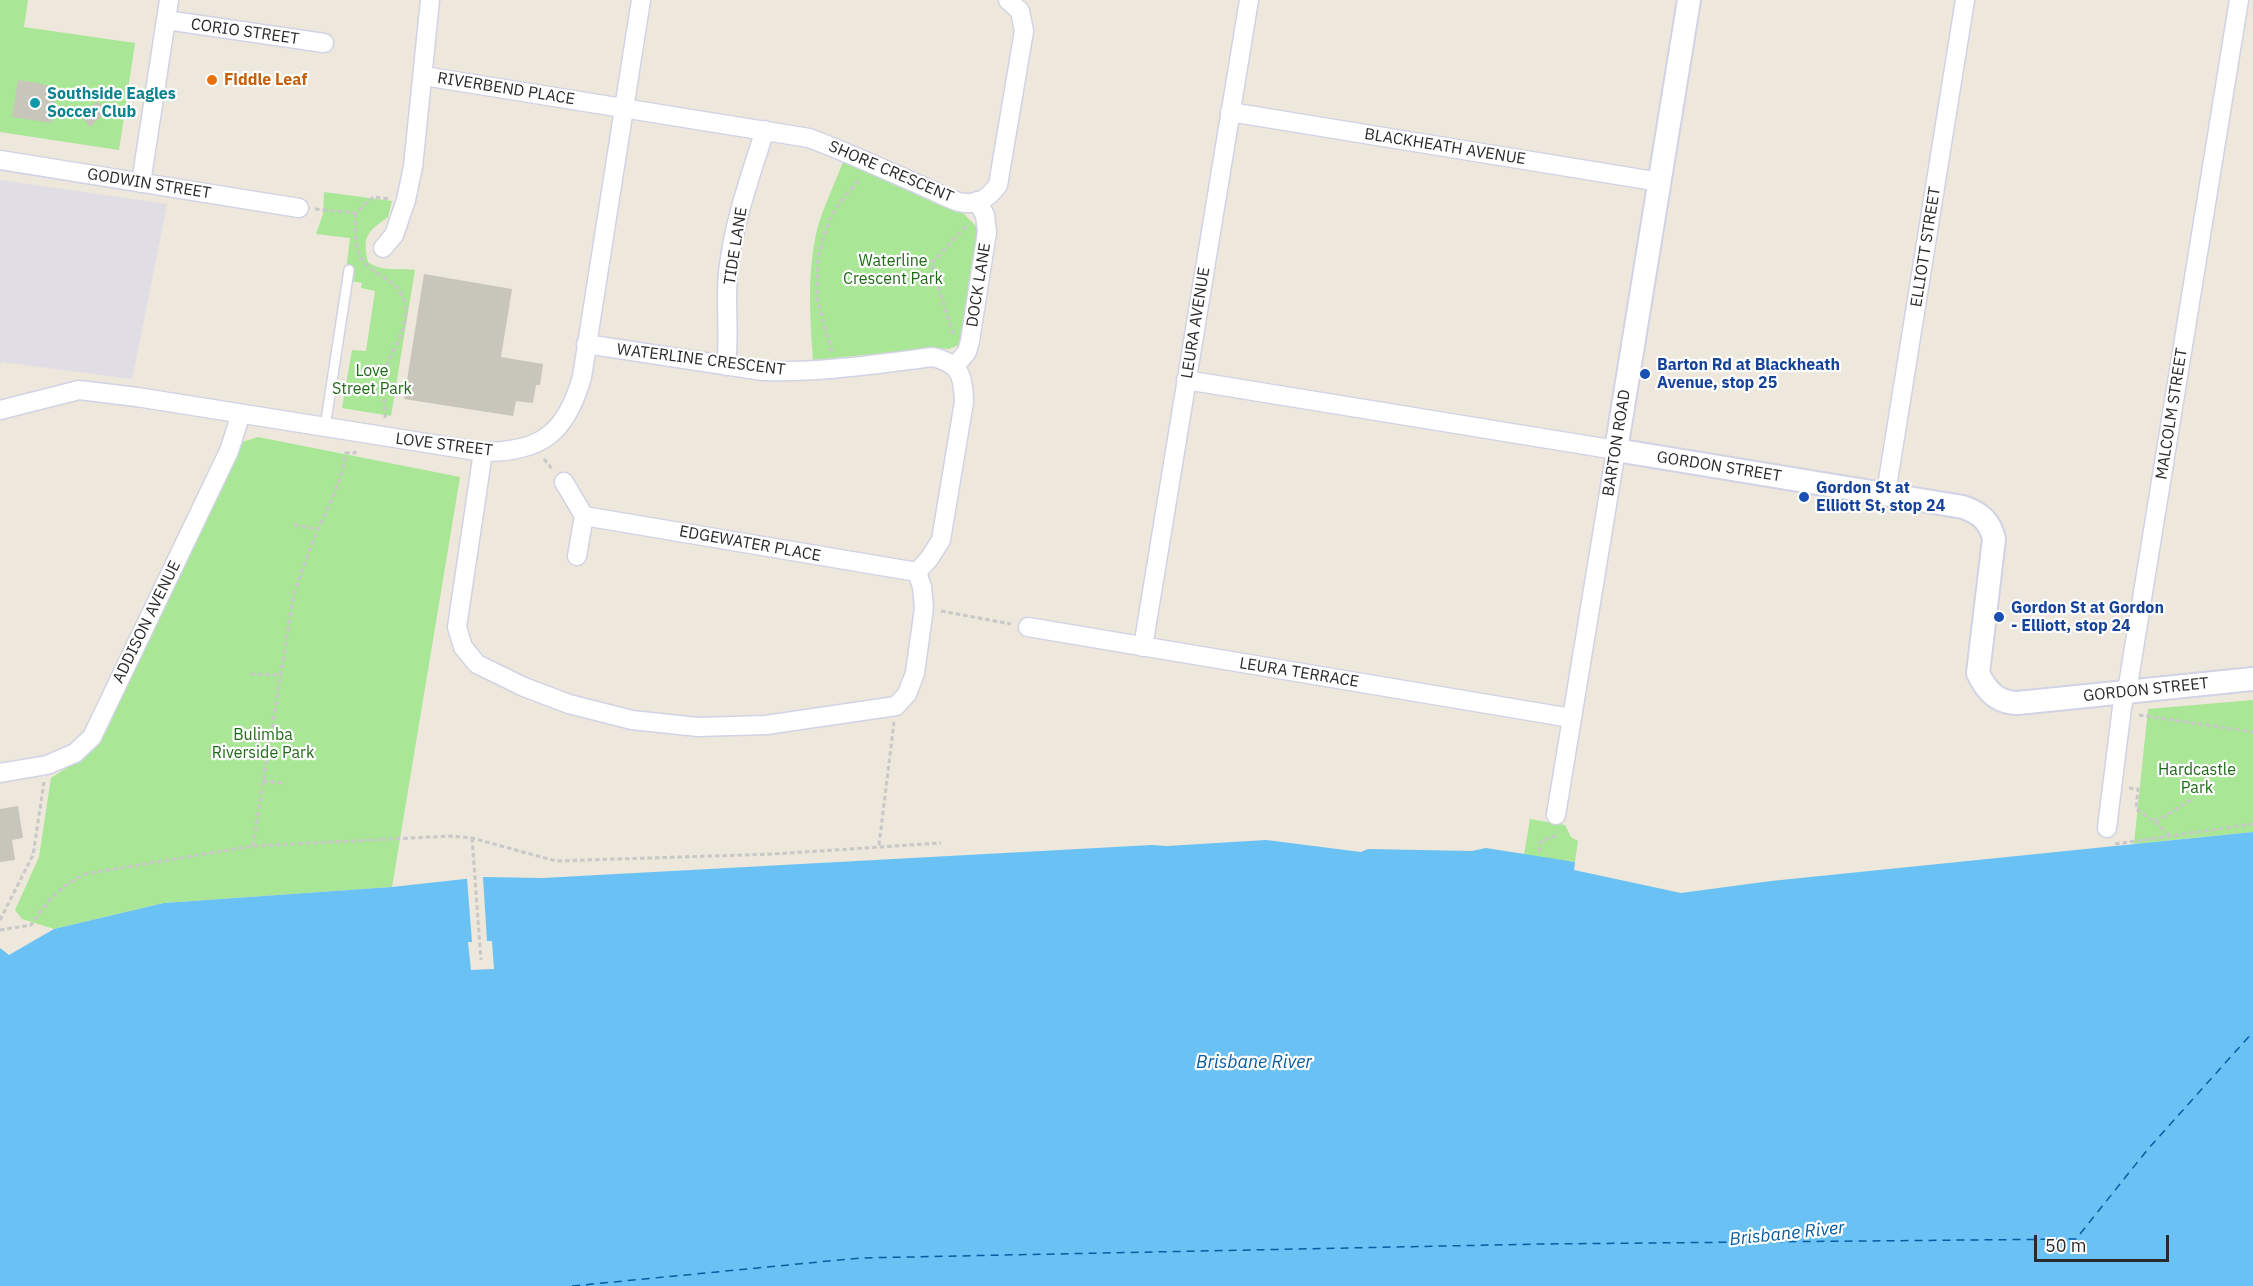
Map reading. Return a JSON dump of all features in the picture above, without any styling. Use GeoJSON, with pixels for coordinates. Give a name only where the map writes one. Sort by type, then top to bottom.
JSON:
{"type":"FeatureCollection","features":[{"type":"Feature","properties":{"kind":"street"},"geometry":{"type":"LineString","coordinates":[[141,183],[169,0]]}},
{"type":"Feature","properties":{"kind":"street"},"geometry":{"type":"LineString","coordinates":[[424,76],[430,0]]}},
{"type":"Feature","properties":{"kind":"street","name":"LOVE STREET"},"geometry":{"type":"LineString","coordinates":[[0,410],[79,390],[483,452],[506,452],[533,446],[563,422],[575,402],[582,377],[641,0]]}},
{"type":"Feature","properties":{"kind":"street","name":"LEURA AVENUE"},"geometry":{"type":"LineString","coordinates":[[1143,647],[1249,0]]}},
{"type":"Feature","properties":{"kind":"street","name":"BARTON ROAD"},"geometry":{"type":"LineString","coordinates":[[1556,822],[1571,718],[1689,0]]}},
{"type":"Feature","properties":{"kind":"street","name":"ELLIOTT STREET"},"geometry":{"type":"LineString","coordinates":[[1886,493],[1965,0]]}},
{"type":"Feature","properties":{"kind":"street","name":"MALCOLM STREET"},"geometry":{"type":"LineString","coordinates":[[2107,828],[2122,707],[2130,703],[2239,0]]}},
{"type":"Feature","properties":{"kind":"street","name":"SHORE CRESCENT"},"geometry":{"type":"LineString","coordinates":[[624,108],[809,138],[847,152],[960,202],[980,205],[998,185],[1024,31],[1018,4]]}},
{"type":"Feature","properties":{"kind":"street","name":"CORIO STREET"},"geometry":{"type":"LineString","coordinates":[[166,20],[324,43]]}},
{"type":"Feature","properties":{"kind":"street","name":"RIVERBEND PLACE"},"geometry":{"type":"LineString","coordinates":[[382,248],[394,235],[406,200],[413,167],[424,76],[624,108]]}},
{"type":"Feature","properties":{"kind":"street","name":"BLACKHEATH AVENUE"},"geometry":{"type":"LineString","coordinates":[[1230,112],[1660,182]]}},
{"type":"Feature","properties":{"kind":"street","name":"TIDE LANE"},"geometry":{"type":"LineString","coordinates":[[726,366],[728,274],[739,214],[765,130]]}},
{"type":"Feature","properties":{"kind":"street","name":"GODWIN STREET"},"geometry":{"type":"LineString","coordinates":[[0,160],[299,208]]}},
{"type":"Feature","properties":{"kind":"street","name":"DOCK LANE"},"geometry":{"type":"LineString","coordinates":[[956,366],[968,347],[987,232],[980,205]]}},
{"type":"Feature","properties":{"kind":"street","name":"WATERLINE CRESCENT"},"geometry":{"type":"LineString","coordinates":[[586,344],[763,371],[790,372],[933,357],[956,366]]}},
{"type":"Feature","properties":{"kind":"street"},"geometry":{"type":"LineString","coordinates":[[483,452],[457,627],[462,647],[477,664],[524,687],[569,704],[632,720],[698,727],[766,724],[896,706],[907,694],[915,674],[924,608],[922,588],[917,572],[929,559],[940,540],[964,402],[963,380],[956,366]]}},
{"type":"Feature","properties":{"kind":"street","name":"GORDON STREET"},"geometry":{"type":"LineString","coordinates":[[1186,380],[1963,507],[1982,516],[1989,524],[1994,539],[1978,666],[1982,681],[1989,692],[2011,703],[2130,703],[2253,679]]}},
{"type":"Feature","properties":{"kind":"street","name":"ADDISON AVENUE"},"geometry":{"type":"LineString","coordinates":[[0,773],[47,765],[75,753],[92,737],[229,452],[238,423],[238,413]]}},
{"type":"Feature","properties":{"kind":"street"},"geometry":{"type":"LineString","coordinates":[[564,482],[584,516],[576,556]]}},
{"type":"Feature","properties":{"kind":"street","name":"EDGEWATER PLACE"},"geometry":{"type":"LineString","coordinates":[[584,516],[917,572]]}},
{"type":"Feature","properties":{"kind":"street","name":"LEURA TERRACE"},"geometry":{"type":"LineString","coordinates":[[1028,627],[1571,718]]}},
{"type":"Feature","properties":{"kind":"lane"},"geometry":{"type":"LineString","coordinates":[[325,427],[349,270]]}},
{"type":"Feature","properties":{"kind":"path"},"geometry":{"type":"LineString","coordinates":[[837,368],[817,299],[818,257],[829,221],[839,204],[870,164]]}},
{"type":"Feature","properties":{"kind":"path"},"geometry":{"type":"LineString","coordinates":[[385,437],[386,406],[383,377],[401,336],[405,303],[400,291],[390,280],[373,271],[360,256],[355,237],[356,213],[373,198],[406,200]]}},
{"type":"Feature","properties":{"kind":"path"},"geometry":{"type":"LineString","coordinates":[[968,347],[957,349],[931,264],[980,205]]}},
{"type":"Feature","properties":{"kind":"path"},"geometry":{"type":"LineString","coordinates":[[299,208],[356,213]]}},
{"type":"Feature","properties":{"kind":"path"},"geometry":{"type":"LineString","coordinates":[[349,270],[360,256]]}},
{"type":"Feature","properties":{"kind":"path"},"geometry":{"type":"LineString","coordinates":[[253,846],[293,598],[301,571],[332,502],[344,468],[346,453],[355,453],[358,433]]}},
{"type":"Feature","properties":{"kind":"path"},"geometry":{"type":"LineString","coordinates":[[533,446],[564,482]]}},
{"type":"Feature","properties":{"kind":"path"},"geometry":{"type":"LineString","coordinates":[[294,525],[318,530]]}},
{"type":"Feature","properties":{"kind":"path"},"geometry":{"type":"LineString","coordinates":[[924,608],[1028,627]]}},
{"type":"Feature","properties":{"kind":"path"},"geometry":{"type":"LineString","coordinates":[[250,674],[281,675]]}},
{"type":"Feature","properties":{"kind":"path"},"geometry":{"type":"LineString","coordinates":[[2130,703],[2212,727],[2253,732]]}},
{"type":"Feature","properties":{"kind":"path"},"geometry":{"type":"LineString","coordinates":[[879,845],[896,706]]}},
{"type":"Feature","properties":{"kind":"path"},"geometry":{"type":"LineString","coordinates":[[0,920],[33,855],[47,765]]}},
{"type":"Feature","properties":{"kind":"path"},"geometry":{"type":"LineString","coordinates":[[263,781],[283,783]]}},
{"type":"Feature","properties":{"kind":"path"},"geometry":{"type":"LineString","coordinates":[[2112,786],[2138,789],[2136,809],[2170,836]]}},
{"type":"Feature","properties":{"kind":"path"},"geometry":{"type":"LineString","coordinates":[[2155,822],[2194,798]]}},
{"type":"Feature","properties":{"kind":"path"},"geometry":{"type":"LineString","coordinates":[[1539,852],[1539,843],[1555,836],[1556,822]]}},
{"type":"Feature","properties":{"kind":"path"},"geometry":{"type":"LineString","coordinates":[[2107,828],[2113,844],[2253,824]]}},
{"type":"Feature","properties":{"kind":"path"},"geometry":{"type":"LineString","coordinates":[[0,930],[31,925],[48,900],[65,884],[85,874],[253,846],[451,836],[472,838],[556,861],[773,855],[879,845],[941,843]]}},
{"type":"Feature","properties":{"kind":"path"},"geometry":{"type":"LineString","coordinates":[[472,838],[481,960]]}},
{"type":"Feature","properties":{"kind":"shaded area"},"geometry":{"type":"Polygon","coordinates":[[[0,180],[167,204],[132,379],[3,362],[0,364],[0,180]]]}},
{"type":"Feature","properties":{"kind":"green space"},"geometry":{"type":"Polygon","coordinates":[[[0,0],[28,0],[24,27],[135,43],[119,150],[0,132],[0,0]]]}},
{"type":"Feature","properties":{"kind":"green space","name":"Waterline Crescent Park"},"geometry":{"type":"Polygon","coordinates":[[[844,159],[961,211],[982,232],[964,343],[949,349],[936,348],[813,360],[810,297],[813,250],[822,215],[844,159]]]}},
{"type":"Feature","properties":{"kind":"green space","name":"Love Street Park"},"geometry":{"type":"Polygon","coordinates":[[[324,192],[392,201],[388,217],[371,231],[366,240],[368,262],[385,269],[415,270],[391,416],[342,408],[352,350],[366,351],[375,291],[361,288],[362,283],[345,280],[350,238],[316,234],[323,214],[324,192]]]}},
{"type":"Feature","properties":{"kind":"green space","name":"Bulimba Riverside Park"},"geometry":{"type":"Polygon","coordinates":[[[258,437],[460,477],[392,887],[164,903],[54,929],[22,919],[15,910],[39,857],[51,778],[92,751],[242,442],[258,437]]]}},
{"type":"Feature","properties":{"kind":"green space","name":"Hardcastle Park"},"geometry":{"type":"Polygon","coordinates":[[[2253,700],[2253,832],[2134,844],[2148,709],[2253,700]]]}},
{"type":"Feature","properties":{"kind":"green space"},"geometry":{"type":"Polygon","coordinates":[[[1530,819],[1565,825],[1571,837],[1578,841],[1575,862],[1524,855],[1530,819]]]}},
{"type":"Feature","properties":{"kind":"water","name":"Brisbane River"},"geometry":{"type":"Polygon","coordinates":[[[2253,832],[2253,1286],[0,1286],[0,948],[9,955],[54,929],[164,903],[392,887],[483,877],[543,878],[1266,840],[1361,852],[1368,849],[1472,851],[1486,848],[1575,862],[1574,870],[1681,893],[1771,881],[2253,832]]]}},
{"type":"Feature","properties":{"kind":"pier"},"geometry":{"type":"Polygon","coordinates":[[[483,877],[487,941],[492,941],[494,969],[471,970],[468,942],[472,942],[467,878],[483,877]]]}},
{"type":"Feature","properties":{"kind":"building","name":"Southside Eagles Soccer Club"},"geometry":{"type":"Polygon","coordinates":[[[18,80],[47,85],[47,88],[57,90],[52,123],[12,117],[18,80]]]}},
{"type":"Feature","properties":{"kind":"building"},"geometry":{"type":"Polygon","coordinates":[[[97,101],[107,111],[90,127],[81,116],[97,101]]]}},
{"type":"Feature","properties":{"kind":"building"},"geometry":{"type":"Polygon","coordinates":[[[424,274],[512,289],[501,357],[543,364],[540,385],[536,385],[533,403],[516,401],[513,416],[404,399],[424,274]]]}},
{"type":"Feature","properties":{"kind":"building"},"geometry":{"type":"Polygon","coordinates":[[[18,806],[23,838],[12,840],[15,860],[0,862],[0,809],[18,806]]]}},
{"type":"Feature","properties":{"kind":"ferry route"},"geometry":{"type":"LineString","coordinates":[[572,1286],[860,1258],[1542,1244],[2076,1239],[2148,1149],[2253,1032]]}},
{"type":"Feature","properties":{"kind":"place","name":"Fiddle Leaf"},"geometry":{"type":"Point","coordinates":[212,80]}},
{"type":"Feature","properties":{"kind":"place","name":"Southside Eagles Soccer Club"},"geometry":{"type":"Point","coordinates":[35,103]}},
{"type":"Feature","properties":{"kind":"place","name":"Barton Rd at Blackheath Avenue, stop 25"},"geometry":{"type":"Point","coordinates":[1645,374]}},
{"type":"Feature","properties":{"kind":"place","name":"Gordon St at Elliott St, stop 24"},"geometry":{"type":"Point","coordinates":[1804,497]}},
{"type":"Feature","properties":{"kind":"place","name":"Gordon St at Gordon - Elliott, stop 24"},"geometry":{"type":"Point","coordinates":[1999,617]}}]}
